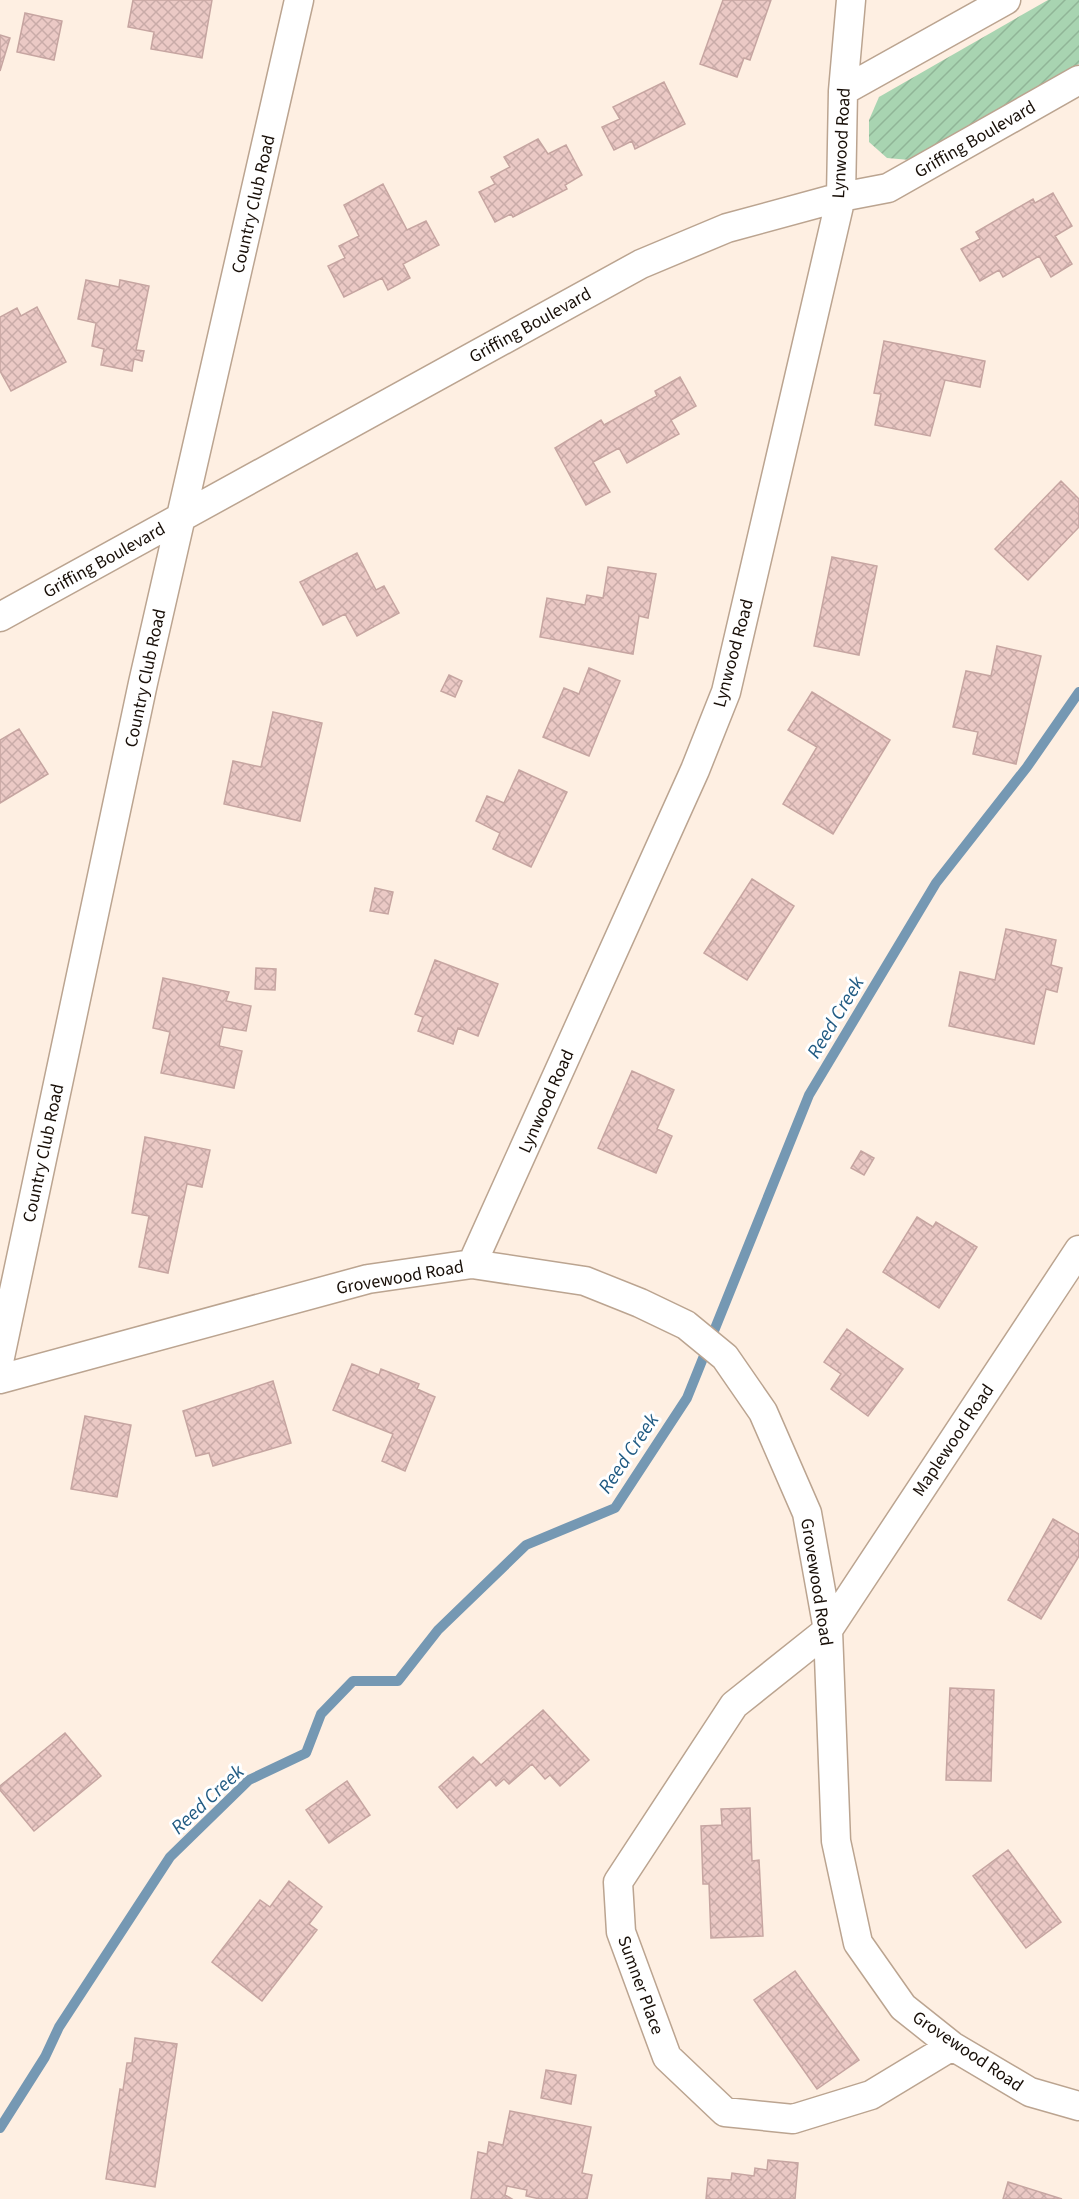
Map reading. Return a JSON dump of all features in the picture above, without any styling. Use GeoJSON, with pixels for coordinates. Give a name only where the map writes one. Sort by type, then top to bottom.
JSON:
{"type":"FeatureCollection","features":[{"type":"Feature","properties":{"kind":"street","name":"Country Club Road"},"geometry":{"type":"LineString","coordinates":[[0,1357],[141,695],[299,0]]}},
{"type":"Feature","properties":{"kind":"street","name":"Lynwood Road"},"geometry":{"type":"LineString","coordinates":[[472,1264],[695,770],[726,692],[840,197],[843,91],[851,0]]}},
{"type":"Feature","properties":{"kind":"street"},"geometry":{"type":"LineString","coordinates":[[843,91],[1006,0]]}},
{"type":"Feature","properties":{"kind":"street","name":"Griffing Boulevard"},"geometry":{"type":"LineString","coordinates":[[0,617],[641,264],[727,228],[840,197],[888,188],[1079,80]]}},
{"type":"Feature","properties":{"kind":"street","name":"Maplewood Road"},"geometry":{"type":"LineString","coordinates":[[828,1630],[1079,1250]]}},
{"type":"Feature","properties":{"kind":"street","name":"Grovewood Road"},"geometry":{"type":"LineString","coordinates":[[0,1379],[368,1280],[472,1264],[585,1281],[686,1325],[725,1356],[763,1412],[807,1513],[828,1630],[836,1841],[858,1943],[903,2007],[952,2046],[1030,2092],[1079,2106]]}},
{"type":"Feature","properties":{"kind":"street","name":"Sumner Place"},"geometry":{"type":"LineString","coordinates":[[828,1630],[734,1705],[618,1882],[621,1932],[667,2057],[725,2112],[793,2120],[871,2095],[952,2046]]}},
{"type":"Feature","properties":{"kind":"green space"},"geometry":{"type":"Polygon","coordinates":[[[1048,0],[1079,0],[1079,64],[910,160],[887,158],[869,142],[869,120],[879,97],[1048,0]]]}},
{"type":"Feature","properties":{"kind":"building"},"geometry":{"type":"Polygon","coordinates":[[[133,0],[212,0],[202,58],[151,49],[154,32],[128,27],[133,0]]]}},
{"type":"Feature","properties":{"kind":"building"},"geometry":{"type":"Polygon","coordinates":[[[723,0],[771,0],[750,60],[744,58],[737,77],[700,64],[723,0]]]}},
{"type":"Feature","properties":{"kind":"building"},"geometry":{"type":"Polygon","coordinates":[[[25,13],[62,21],[54,60],[17,52],[25,13]]]}},
{"type":"Feature","properties":{"kind":"building"},"geometry":{"type":"Polygon","coordinates":[[[0,35],[10,38],[0,71],[0,35]]]}},
{"type":"Feature","properties":{"kind":"building"},"geometry":{"type":"Polygon","coordinates":[[[664,82],[685,124],[635,149],[632,141],[614,150],[602,127],[620,119],[613,107],[664,82]]]}},
{"type":"Feature","properties":{"kind":"building"},"geometry":{"type":"Polygon","coordinates":[[[538,139],[548,154],[566,145],[582,175],[565,185],[567,189],[513,217],[511,214],[495,222],[479,192],[495,184],[491,177],[510,167],[504,157],[538,139]]]}},
{"type":"Feature","properties":{"kind":"building"},"geometry":{"type":"Polygon","coordinates":[[[383,184],[407,230],[426,221],[439,245],[403,264],[410,278],[388,290],[382,278],[344,297],[328,266],[345,258],[339,246],[359,236],[344,205],[383,184]]]}},
{"type":"Feature","properties":{"kind":"building"},"geometry":{"type":"Polygon","coordinates":[[[1053,193],[1072,226],[1055,236],[1072,264],[1051,277],[1039,256],[1003,277],[999,270],[980,281],[961,249],[980,239],[976,232],[1033,199],[1035,203],[1053,193]]]}},
{"type":"Feature","properties":{"kind":"building"},"geometry":{"type":"Polygon","coordinates":[[[86,280],[119,287],[120,280],[149,286],[136,350],[144,351],[142,361],[134,359],[132,371],[101,365],[104,349],[92,346],[96,323],[78,319],[86,280]]]}},
{"type":"Feature","properties":{"kind":"building"},"geometry":{"type":"Polygon","coordinates":[[[37,307],[66,362],[11,391],[0,371],[0,317],[17,308],[21,316],[37,307]]]}},
{"type":"Feature","properties":{"kind":"building"},"geometry":{"type":"Polygon","coordinates":[[[884,341],[985,361],[980,387],[945,380],[930,436],[875,425],[881,394],[874,393],[884,341]]]}},
{"type":"Feature","properties":{"kind":"building"},"geometry":{"type":"Polygon","coordinates":[[[680,377],[696,406],[671,420],[679,434],[627,463],[619,448],[593,462],[610,492],[586,505],[555,448],[601,420],[604,425],[657,396],[655,391],[680,377]]]}},
{"type":"Feature","properties":{"kind":"building"},"geometry":{"type":"Polygon","coordinates":[[[1061,481],[1079,499],[1079,527],[1028,580],[995,549],[1061,481]]]}},
{"type":"Feature","properties":{"kind":"building"},"geometry":{"type":"Polygon","coordinates":[[[357,553],[376,590],[384,586],[399,613],[357,636],[345,614],[323,625],[300,582],[357,553]]]}},
{"type":"Feature","properties":{"kind":"building"},"geometry":{"type":"Polygon","coordinates":[[[832,557],[877,566],[859,655],[814,646],[832,557]]]}},
{"type":"Feature","properties":{"kind":"building"},"geometry":{"type":"Polygon","coordinates":[[[608,567],[656,574],[648,618],[639,616],[633,654],[540,637],[547,598],[585,605],[587,595],[603,598],[608,567]]]}},
{"type":"Feature","properties":{"kind":"building"},"geometry":{"type":"Polygon","coordinates":[[[997,646],[1041,656],[1016,764],[973,754],[978,732],[953,727],[966,671],[991,676],[997,646]]]}},
{"type":"Feature","properties":{"kind":"building"},"geometry":{"type":"Polygon","coordinates":[[[589,668],[620,681],[589,756],[543,737],[564,688],[579,694],[589,668]]]}},
{"type":"Feature","properties":{"kind":"building"},"geometry":{"type":"Polygon","coordinates":[[[449,675],[462,681],[455,697],[441,691],[449,675]]]}},
{"type":"Feature","properties":{"kind":"building"},"geometry":{"type":"Polygon","coordinates":[[[812,692],[890,740],[833,834],[783,804],[817,747],[788,730],[812,692]]]}},
{"type":"Feature","properties":{"kind":"building"},"geometry":{"type":"Polygon","coordinates":[[[273,712],[322,723],[300,821],[224,804],[233,761],[261,767],[273,712]]]}},
{"type":"Feature","properties":{"kind":"building"},"geometry":{"type":"Polygon","coordinates":[[[19,729],[48,774],[0,803],[0,740],[19,729]]]}},
{"type":"Feature","properties":{"kind":"building"},"geometry":{"type":"Polygon","coordinates":[[[519,770],[567,792],[531,867],[493,849],[500,833],[476,821],[487,796],[504,803],[519,770]]]}},
{"type":"Feature","properties":{"kind":"building"},"geometry":{"type":"Polygon","coordinates":[[[752,879],[794,906],[747,980],[704,953],[752,879]]]}},
{"type":"Feature","properties":{"kind":"building"},"geometry":{"type":"Polygon","coordinates":[[[375,888],[393,892],[388,914],[370,911],[375,888]]]}},
{"type":"Feature","properties":{"kind":"building"},"geometry":{"type":"Polygon","coordinates":[[[1006,929],[1056,940],[1051,965],[1062,968],[1057,992],[1046,989],[1034,1044],[949,1026],[960,972],[995,980],[1006,929]]]}},
{"type":"Feature","properties":{"kind":"building"},"geometry":{"type":"Polygon","coordinates":[[[435,960],[498,984],[478,1036],[458,1028],[453,1044],[418,1031],[423,1017],[415,1014],[435,960]]]}},
{"type":"Feature","properties":{"kind":"building"},"geometry":{"type":"Polygon","coordinates":[[[256,968],[276,969],[275,990],[255,989],[256,968]]]}},
{"type":"Feature","properties":{"kind":"building"},"geometry":{"type":"Polygon","coordinates":[[[163,978],[229,992],[226,1001],[251,1006],[246,1031],[223,1027],[219,1046],[242,1051],[234,1088],[161,1073],[170,1032],[153,1028],[163,978]]]}},
{"type":"Feature","properties":{"kind":"building"},"geometry":{"type":"Polygon","coordinates":[[[632,1071],[674,1090],[657,1129],[672,1136],[656,1173],[598,1148],[632,1071]]]}},
{"type":"Feature","properties":{"kind":"building"},"geometry":{"type":"Polygon","coordinates":[[[145,1137],[210,1150],[202,1187],[187,1184],[168,1273],[139,1267],[149,1216],[132,1213],[145,1137]]]}},
{"type":"Feature","properties":{"kind":"building"},"geometry":{"type":"Polygon","coordinates":[[[861,1151],[874,1158],[864,1175],[851,1168],[861,1151]]]}},
{"type":"Feature","properties":{"kind":"building"},"geometry":{"type":"Polygon","coordinates":[[[917,1217],[933,1227],[936,1222],[977,1247],[939,1308],[883,1272],[917,1217]]]}},
{"type":"Feature","properties":{"kind":"building"},"geometry":{"type":"Polygon","coordinates":[[[847,1329],[903,1369],[868,1416],[831,1389],[841,1374],[824,1362],[847,1329]]]}},
{"type":"Feature","properties":{"kind":"building"},"geometry":{"type":"Polygon","coordinates":[[[352,1364],[379,1375],[381,1369],[419,1384],[417,1389],[435,1397],[405,1471],[382,1461],[393,1434],[333,1410],[352,1364]]]}},
{"type":"Feature","properties":{"kind":"building"},"geometry":{"type":"Polygon","coordinates":[[[273,1381],[291,1443],[213,1466],[209,1453],[196,1456],[183,1411],[273,1381]]]}},
{"type":"Feature","properties":{"kind":"building"},"geometry":{"type":"Polygon","coordinates":[[[85,1416],[131,1425],[117,1497],[71,1489],[85,1416]]]}},
{"type":"Feature","properties":{"kind":"building"},"geometry":{"type":"Polygon","coordinates":[[[1053,1519],[1079,1534],[1079,1556],[1041,1619],[1008,1600],[1053,1519]]]}},
{"type":"Feature","properties":{"kind":"building"},"geometry":{"type":"Polygon","coordinates":[[[950,1688],[994,1690],[991,1781],[946,1780],[950,1688]]]}},
{"type":"Feature","properties":{"kind":"building"},"geometry":{"type":"Polygon","coordinates":[[[543,1710],[589,1760],[560,1786],[550,1775],[545,1779],[532,1764],[509,1784],[504,1779],[496,1786],[490,1779],[457,1808],[439,1787],[473,1757],[481,1765],[543,1710]]]}},
{"type":"Feature","properties":{"kind":"building"},"geometry":{"type":"Polygon","coordinates":[[[65,1733],[101,1776],[34,1831],[0,1790],[0,1786],[65,1733]]]}},
{"type":"Feature","properties":{"kind":"building"},"geometry":{"type":"Polygon","coordinates":[[[347,1781],[370,1815],[329,1843],[306,1810],[347,1781]]]}},
{"type":"Feature","properties":{"kind":"building"},"geometry":{"type":"Polygon","coordinates":[[[750,1808],[752,1861],[759,1860],[763,1936],[711,1938],[709,1884],[703,1884],[701,1826],[722,1825],[721,1809],[750,1808]]]}},
{"type":"Feature","properties":{"kind":"building"},"geometry":{"type":"Polygon","coordinates":[[[1008,1850],[1061,1922],[1026,1948],[973,1876],[1008,1850]]]}},
{"type":"Feature","properties":{"kind":"building"},"geometry":{"type":"Polygon","coordinates":[[[289,1881],[322,1907],[309,1924],[317,1930],[262,2001],[212,1962],[260,1900],[270,1907],[289,1881]]]}},
{"type":"Feature","properties":{"kind":"building"},"geometry":{"type":"Polygon","coordinates":[[[795,1971],[859,2060],[817,2089],[754,2000],[795,1971]]]}},
{"type":"Feature","properties":{"kind":"building"},"geometry":{"type":"Polygon","coordinates":[[[135,2038],[177,2044],[155,2187],[106,2179],[120,2089],[123,2090],[127,2063],[132,2063],[135,2038]]]}},
{"type":"Feature","properties":{"kind":"building"},"geometry":{"type":"Polygon","coordinates":[[[546,2070],[576,2075],[571,2104],[541,2098],[546,2070]]]}},
{"type":"Feature","properties":{"kind":"building"},"geometry":{"type":"Polygon","coordinates":[[[510,2111],[591,2127],[582,2173],[592,2175],[587,2199],[540,2199],[526,2196],[527,2190],[507,2186],[505,2195],[512,2199],[471,2199],[478,2152],[487,2154],[489,2142],[503,2145],[510,2111]]]}},
{"type":"Feature","properties":{"kind":"building"},"geometry":{"type":"Polygon","coordinates":[[[768,2160],[798,2163],[795,2199],[706,2199],[708,2178],[731,2180],[732,2173],[754,2176],[755,2168],[767,2170],[768,2160]]]}},
{"type":"Feature","properties":{"kind":"building"},"geometry":{"type":"Polygon","coordinates":[[[1008,2182],[1062,2199],[1003,2199],[1008,2182]]]}},
{"type":"Feature","properties":{"kind":"waterway","name":"Reed Creek"},"geometry":{"type":"LineString","coordinates":[[0,2128],[45,2057],[59,2027],[170,1857],[249,1780],[306,1753],[321,1714],[353,1681],[398,1681],[438,1630],[526,1545],[615,1508],[687,1398],[809,1095],[936,883],[1027,767],[1079,692]]}}]}
